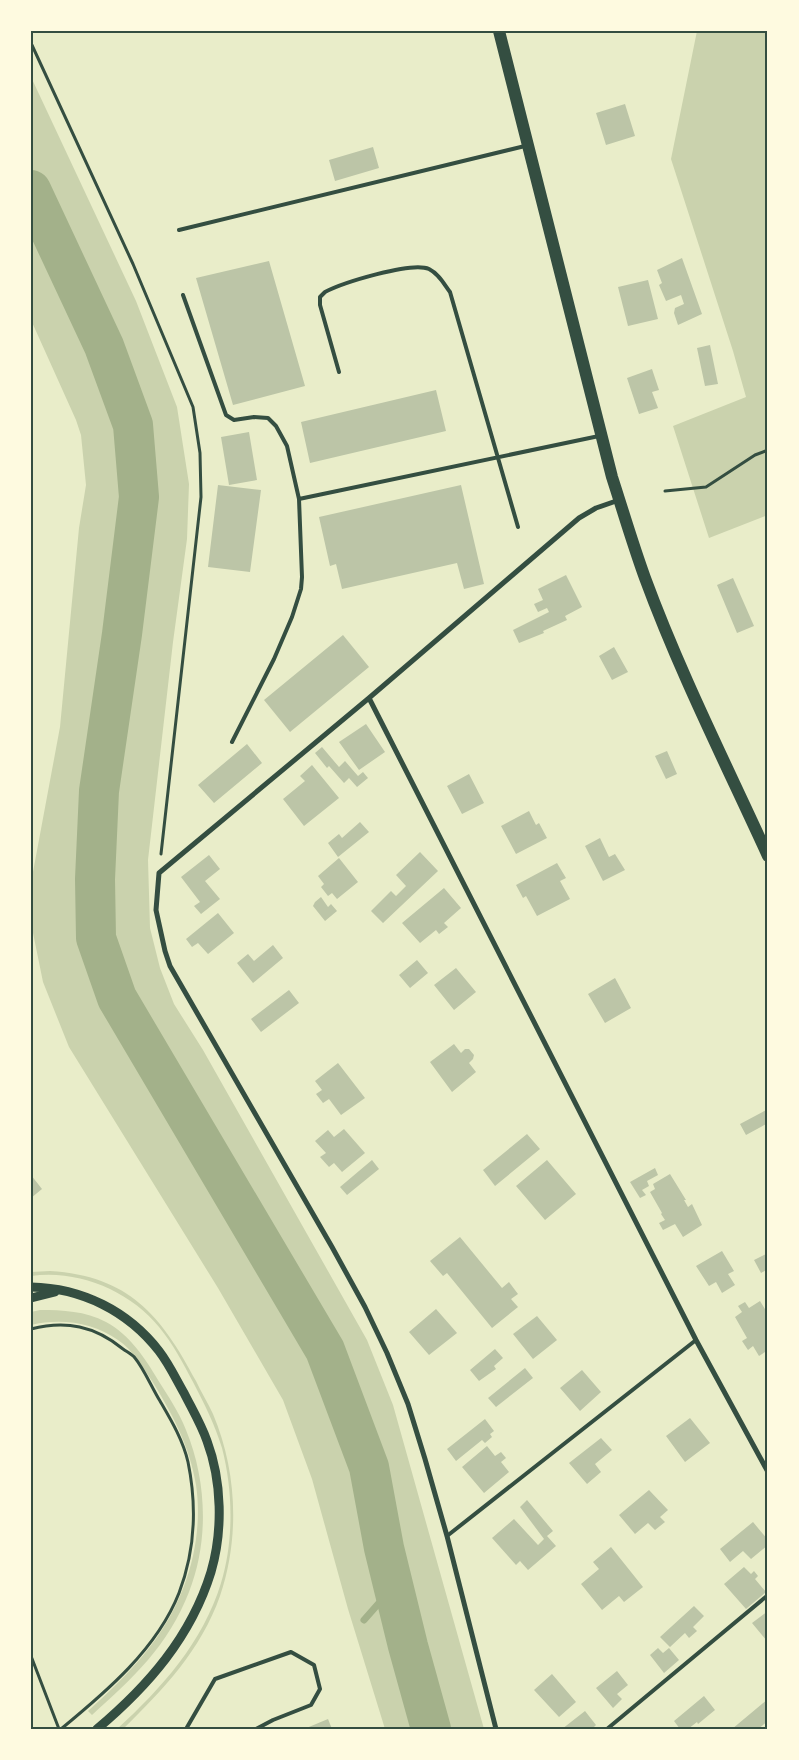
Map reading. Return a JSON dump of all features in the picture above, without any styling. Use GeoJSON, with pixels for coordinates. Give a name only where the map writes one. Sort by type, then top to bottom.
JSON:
{"type":"FeatureCollection","features":[{"type":"Feature","properties":{"kind":"main road"},"geometry":{"type":"LineString","coordinates":[[499,31],[601,436],[619,500],[645,578],[680,665],[768,856]]}},
{"type":"Feature","properties":{"kind":"street"},"geometry":{"type":"LineString","coordinates":[[496,1729],[447,1536],[408,1404],[365,1307],[167,958],[156,910],[159,872],[369,698],[579,518],[596,508],[619,500]]}},
{"type":"Feature","properties":{"kind":"street"},"geometry":{"type":"LineString","coordinates":[[369,698],[696,1340],[768,1472]]}},
{"type":"Feature","properties":{"kind":"street"},"geometry":{"type":"LineString","coordinates":[[31,1287],[49,1288],[84,1296],[122,1314],[136,1326],[159,1351],[198,1420],[208,1442],[217,1486],[218,1526],[216,1548],[211,1570],[196,1611],[183,1634],[154,1674],[139,1691],[97,1729]]}},
{"type":"Feature","properties":{"kind":"street"},"geometry":{"type":"LineString","coordinates":[[31,1298],[51,1292],[65,1292]]}},
{"type":"Feature","properties":{"kind":"lane"},"geometry":{"type":"LineString","coordinates":[[178,230],[528,145]]}},
{"type":"Feature","properties":{"kind":"lane"},"geometry":{"type":"LineString","coordinates":[[339,372],[320,305],[320,297],[329,290],[394,269],[417,266],[429,269],[440,278],[450,292],[518,526]]}},
{"type":"Feature","properties":{"kind":"lane"},"geometry":{"type":"LineString","coordinates":[[183,295],[226,415],[234,420],[254,417],[268,418],[276,426],[287,446],[299,499],[302,577],[298,596],[292,617],[274,659],[232,742]]}},
{"type":"Feature","properties":{"kind":"lane"},"geometry":{"type":"LineString","coordinates":[[299,499],[601,436]]}},
{"type":"Feature","properties":{"kind":"lane"},"geometry":{"type":"LineString","coordinates":[[447,1536],[696,1340]]}},
{"type":"Feature","properties":{"kind":"lane"},"geometry":{"type":"LineString","coordinates":[[607,1729],[768,1596]]}},
{"type":"Feature","properties":{"kind":"lane"},"geometry":{"type":"LineString","coordinates":[[186,1729],[215,1679],[291,1652],[314,1665],[320,1689],[311,1705],[256,1729]]}},
{"type":"Feature","properties":{"kind":"path"},"geometry":{"type":"LineString","coordinates":[[31,43],[133,264],[193,407],[200,453],[201,498],[159,872]]}},
{"type":"Feature","properties":{"kind":"path"},"geometry":{"type":"LineString","coordinates":[[665,491],[706,487],[756,455],[768,450]]}},
{"type":"Feature","properties":{"kind":"path"},"geometry":{"type":"LineString","coordinates":[[31,1329],[46,1325],[62,1324],[91,1329],[113,1341],[135,1358],[181,1441],[188,1462],[194,1510],[194,1533],[188,1565],[178,1593],[151,1642],[126,1670],[60,1729],[31,1656]]}},
{"type":"Feature","properties":{"kind":"green space"},"geometry":{"type":"Polygon","coordinates":[[[697,31],[768,31],[768,515],[709,538],[673,426],[746,397],[671,159],[697,31]]]}},
{"type":"Feature","properties":{"kind":"green space"},"geometry":{"type":"Polygon","coordinates":[[[31,77],[136,301],[177,407],[189,484],[187,539],[148,860],[150,928],[160,968],[174,1004],[203,1050],[367,1340],[393,1405],[484,1729],[385,1729],[348,1609],[312,1479],[283,1400],[218,1288],[69,1047],[43,982],[32,928],[33,872],[60,727],[79,528],[86,485],[81,435],[76,420],[31,320],[31,77]]]}},
{"type":"Feature","properties":{"kind":"green space"},"geometry":{"type":"Polygon","coordinates":[[[50,1271],[78,1274],[101,1281],[122,1291],[140,1303],[155,1319],[170,1337],[183,1358],[213,1414],[227,1458],[231,1481],[233,1528],[231,1551],[220,1596],[212,1616],[192,1652],[166,1684],[123,1729],[117,1729],[150,1697],[179,1663],[192,1644],[213,1605],[225,1567],[230,1533],[230,1498],[226,1464],[219,1439],[205,1406],[178,1354],[159,1327],[133,1303],[102,1285],[67,1276],[31,1276],[31,1272],[50,1271]]]}},
{"type":"Feature","properties":{"kind":"green space"},"geometry":{"type":"Polygon","coordinates":[[[40,1310],[90,1315],[115,1327],[130,1340],[148,1363],[183,1423],[193,1450],[201,1490],[203,1511],[200,1552],[189,1592],[180,1611],[171,1629],[148,1660],[122,1688],[92,1715],[88,1711],[117,1684],[144,1654],[156,1639],[176,1605],[192,1562],[198,1523],[196,1485],[185,1444],[173,1418],[152,1381],[133,1353],[108,1334],[87,1325],[53,1322],[31,1325],[31,1312],[40,1310]]]}},
{"type":"Feature","properties":{"kind":"building"},"geometry":{"type":"Polygon","coordinates":[[[625,104],[635,136],[606,145],[596,113],[625,104]]]}},
{"type":"Feature","properties":{"kind":"building"},"geometry":{"type":"Polygon","coordinates":[[[373,147],[379,168],[335,181],[329,160],[373,147]]]}},
{"type":"Feature","properties":{"kind":"building"},"geometry":{"type":"Polygon","coordinates":[[[682,258],[702,314],[678,325],[674,313],[675,308],[684,304],[681,295],[666,301],[659,285],[662,283],[657,270],[682,258]]]}},
{"type":"Feature","properties":{"kind":"building"},"geometry":{"type":"Polygon","coordinates":[[[269,261],[305,386],[233,405],[196,278],[269,261]]]}},
{"type":"Feature","properties":{"kind":"building"},"geometry":{"type":"Polygon","coordinates":[[[648,280],[658,319],[628,326],[618,287],[648,280]]]}},
{"type":"Feature","properties":{"kind":"building"},"geometry":{"type":"Polygon","coordinates":[[[710,345],[718,384],[705,386],[697,348],[710,345]]]}},
{"type":"Feature","properties":{"kind":"building"},"geometry":{"type":"Polygon","coordinates":[[[652,369],[659,390],[652,392],[658,408],[639,414],[627,378],[652,369]]]}},
{"type":"Feature","properties":{"kind":"building"},"geometry":{"type":"Polygon","coordinates":[[[436,390],[446,431],[310,463],[301,422],[436,390]]]}},
{"type":"Feature","properties":{"kind":"building"},"geometry":{"type":"Polygon","coordinates":[[[249,432],[257,480],[229,485],[221,437],[249,432]]]}},
{"type":"Feature","properties":{"kind":"building"},"geometry":{"type":"Polygon","coordinates":[[[218,485],[261,490],[250,572],[208,567],[218,485]]]}},
{"type":"Feature","properties":{"kind":"building"},"geometry":{"type":"Polygon","coordinates":[[[461,485],[484,584],[464,589],[457,563],[342,589],[336,564],[330,566],[319,517],[461,485]]]}},
{"type":"Feature","properties":{"kind":"building"},"geometry":{"type":"Polygon","coordinates":[[[566,575],[582,607],[565,616],[567,620],[543,631],[544,633],[519,643],[513,630],[549,612],[547,608],[538,612],[534,604],[543,600],[538,589],[566,575]]]}},
{"type":"Feature","properties":{"kind":"building"},"geometry":{"type":"Polygon","coordinates":[[[733,578],[754,626],[737,633],[717,585],[733,578]]]}},
{"type":"Feature","properties":{"kind":"building"},"geometry":{"type":"Polygon","coordinates":[[[343,635],[369,667],[290,732],[264,700],[343,635]]]}},
{"type":"Feature","properties":{"kind":"building"},"geometry":{"type":"Polygon","coordinates":[[[614,647],[628,672],[612,680],[599,656],[614,647]]]}},
{"type":"Feature","properties":{"kind":"building"},"geometry":{"type":"Polygon","coordinates":[[[366,724],[385,752],[359,770],[339,742],[366,724]]]}},
{"type":"Feature","properties":{"kind":"building"},"geometry":{"type":"Polygon","coordinates":[[[247,744],[262,763],[214,803],[198,785],[247,744]]]}},
{"type":"Feature","properties":{"kind":"building"},"geometry":{"type":"Polygon","coordinates":[[[322,747],[339,767],[345,761],[358,776],[363,772],[368,778],[357,787],[349,778],[344,783],[329,766],[327,768],[315,753],[322,747]]]}},
{"type":"Feature","properties":{"kind":"building"},"geometry":{"type":"Polygon","coordinates":[[[667,751],[677,774],[666,779],[655,756],[667,751]]]}},
{"type":"Feature","properties":{"kind":"building"},"geometry":{"type":"Polygon","coordinates":[[[312,765],[339,798],[304,826],[283,799],[305,781],[300,776],[312,765]]]}},
{"type":"Feature","properties":{"kind":"building"},"geometry":{"type":"Polygon","coordinates":[[[469,774],[484,803],[462,814],[447,786],[469,774]]]}},
{"type":"Feature","properties":{"kind":"building"},"geometry":{"type":"Polygon","coordinates":[[[529,811],[536,825],[539,823],[547,838],[516,854],[501,826],[529,811]]]}},
{"type":"Feature","properties":{"kind":"building"},"geometry":{"type":"Polygon","coordinates":[[[360,822],[369,832],[338,857],[328,843],[339,834],[342,838],[360,822]]]}},
{"type":"Feature","properties":{"kind":"building"},"geometry":{"type":"Polygon","coordinates":[[[600,838],[609,857],[615,854],[625,870],[603,881],[585,846],[600,838]]]}},
{"type":"Feature","properties":{"kind":"building"},"geometry":{"type":"Polygon","coordinates":[[[420,852],[438,871],[383,923],[371,911],[391,891],[396,896],[406,886],[396,875],[420,852]]]}},
{"type":"Feature","properties":{"kind":"building"},"geometry":{"type":"Polygon","coordinates":[[[209,855],[220,869],[205,881],[220,899],[201,914],[194,906],[200,902],[181,877],[209,855]]]}},
{"type":"Feature","properties":{"kind":"building"},"geometry":{"type":"Polygon","coordinates":[[[339,858],[358,882],[337,899],[332,893],[328,896],[321,887],[324,884],[318,876],[339,858]]]}},
{"type":"Feature","properties":{"kind":"building"},"geometry":{"type":"Polygon","coordinates":[[[557,863],[566,878],[560,881],[570,899],[537,916],[526,896],[523,898],[516,885],[557,863]]]}},
{"type":"Feature","properties":{"kind":"building"},"geometry":{"type":"Polygon","coordinates":[[[444,888],[461,908],[444,923],[448,927],[439,934],[436,930],[420,943],[402,923],[444,888]]]}},
{"type":"Feature","properties":{"kind":"building"},"geometry":{"type":"Polygon","coordinates":[[[321,897],[328,907],[331,904],[337,911],[325,921],[313,906],[321,897]]]}},
{"type":"Feature","properties":{"kind":"building"},"geometry":{"type":"Polygon","coordinates":[[[218,913],[234,933],[208,954],[198,943],[192,947],[186,939],[218,913]]]}},
{"type":"Feature","properties":{"kind":"building"},"geometry":{"type":"Polygon","coordinates":[[[273,945],[283,958],[253,983],[237,963],[248,954],[254,961],[273,945]]]}},
{"type":"Feature","properties":{"kind":"building"},"geometry":{"type":"Polygon","coordinates":[[[417,960],[428,973],[410,988],[399,975],[417,960]]]}},
{"type":"Feature","properties":{"kind":"building"},"geometry":{"type":"Polygon","coordinates":[[[456,968],[476,992],[454,1010],[434,985],[456,968]]]}},
{"type":"Feature","properties":{"kind":"building"},"geometry":{"type":"Polygon","coordinates":[[[615,978],[631,1008],[605,1023],[588,994],[615,978]]]}},
{"type":"Feature","properties":{"kind":"building"},"geometry":{"type":"Polygon","coordinates":[[[289,990],[299,1003],[261,1032],[251,1019],[289,990]]]}},
{"type":"Feature","properties":{"kind":"building"},"geometry":{"type":"Polygon","coordinates":[[[454,1044],[461,1053],[465,1049],[469,1049],[474,1055],[469,1063],[476,1072],[452,1092],[430,1062],[454,1044]]]}},
{"type":"Feature","properties":{"kind":"building"},"geometry":{"type":"Polygon","coordinates":[[[338,1063],[365,1098],[341,1115],[329,1099],[323,1103],[316,1094],[322,1090],[315,1081],[338,1063]]]}},
{"type":"Feature","properties":{"kind":"building"},"geometry":{"type":"Polygon","coordinates":[[[768,1109],[768,1123],[746,1135],[740,1124],[768,1109]]]}},
{"type":"Feature","properties":{"kind":"building"},"geometry":{"type":"Polygon","coordinates":[[[344,1129],[365,1153],[342,1172],[334,1163],[329,1167],[320,1157],[326,1153],[315,1141],[328,1130],[334,1137],[344,1129]]]}},
{"type":"Feature","properties":{"kind":"building"},"geometry":{"type":"Polygon","coordinates":[[[527,1134],[540,1149],[495,1186],[483,1170],[527,1134]]]}},
{"type":"Feature","properties":{"kind":"building"},"geometry":{"type":"Polygon","coordinates":[[[372,1160],[379,1169],[347,1195],[340,1187],[372,1160]]]}},
{"type":"Feature","properties":{"kind":"building"},"geometry":{"type":"Polygon","coordinates":[[[547,1160],[576,1194],[545,1220],[516,1186],[547,1160]]]}},
{"type":"Feature","properties":{"kind":"building"},"geometry":{"type":"Polygon","coordinates":[[[655,1168],[658,1175],[647,1181],[649,1186],[642,1190],[646,1195],[640,1198],[630,1182],[655,1168]]]}},
{"type":"Feature","properties":{"kind":"building"},"geometry":{"type":"Polygon","coordinates":[[[670,1174],[686,1200],[684,1200],[688,1207],[692,1204],[702,1225],[683,1237],[675,1224],[663,1230],[659,1223],[665,1220],[650,1192],[655,1189],[653,1184],[670,1174]]]}},
{"type":"Feature","properties":{"kind":"building"},"geometry":{"type":"Polygon","coordinates":[[[31,1175],[42,1189],[31,1198],[31,1175]]]}},
{"type":"Feature","properties":{"kind":"building"},"geometry":{"type":"Polygon","coordinates":[[[460,1237],[502,1288],[509,1282],[518,1294],[511,1299],[518,1307],[492,1328],[447,1273],[443,1276],[430,1261],[460,1237]]]}},
{"type":"Feature","properties":{"kind":"building"},"geometry":{"type":"Polygon","coordinates":[[[722,1251],[734,1271],[728,1274],[735,1285],[722,1293],[716,1282],[709,1286],[696,1266],[722,1251]]]}},
{"type":"Feature","properties":{"kind":"building"},"geometry":{"type":"Polygon","coordinates":[[[768,1253],[768,1269],[761,1273],[754,1260],[768,1253]]]}},
{"type":"Feature","properties":{"kind":"building"},"geometry":{"type":"Polygon","coordinates":[[[760,1301],[768,1314],[768,1350],[759,1356],[753,1346],[748,1350],[742,1341],[747,1338],[735,1317],[742,1312],[738,1306],[745,1302],[749,1308],[760,1301]]]}},
{"type":"Feature","properties":{"kind":"building"},"geometry":{"type":"Polygon","coordinates":[[[436,1309],[457,1333],[429,1355],[409,1332],[436,1309]]]}},
{"type":"Feature","properties":{"kind":"building"},"geometry":{"type":"Polygon","coordinates":[[[537,1316],[557,1340],[533,1359],[513,1334],[537,1316]]]}},
{"type":"Feature","properties":{"kind":"building"},"geometry":{"type":"Polygon","coordinates":[[[495,1349],[503,1358],[494,1366],[496,1369],[479,1381],[470,1370],[495,1349]]]}},
{"type":"Feature","properties":{"kind":"building"},"geometry":{"type":"Polygon","coordinates":[[[525,1368],[533,1378],[496,1407],[488,1398],[525,1368]]]}},
{"type":"Feature","properties":{"kind":"building"},"geometry":{"type":"Polygon","coordinates":[[[582,1370],[601,1392],[580,1411],[560,1388],[582,1370]]]}},
{"type":"Feature","properties":{"kind":"building"},"geometry":{"type":"Polygon","coordinates":[[[690,1418],[710,1443],[685,1462],[666,1436],[690,1418]]]}},
{"type":"Feature","properties":{"kind":"building"},"geometry":{"type":"Polygon","coordinates":[[[485,1419],[494,1431],[490,1434],[492,1437],[485,1443],[482,1440],[456,1461],[447,1449],[485,1419]]]}},
{"type":"Feature","properties":{"kind":"building"},"geometry":{"type":"Polygon","coordinates":[[[601,1438],[612,1450],[595,1464],[601,1472],[587,1484],[569,1463],[601,1438]]]}},
{"type":"Feature","properties":{"kind":"building"},"geometry":{"type":"Polygon","coordinates":[[[487,1446],[495,1456],[501,1452],[506,1458],[501,1462],[509,1472],[484,1493],[462,1467],[487,1446]]]}},
{"type":"Feature","properties":{"kind":"building"},"geometry":{"type":"Polygon","coordinates":[[[649,1490],[668,1510],[660,1517],[665,1522],[655,1530],[648,1523],[635,1534],[619,1515],[649,1490]]]}},
{"type":"Feature","properties":{"kind":"building"},"geometry":{"type":"Polygon","coordinates":[[[527,1500],[553,1531],[547,1536],[556,1546],[528,1570],[520,1561],[516,1565],[492,1538],[514,1519],[538,1545],[544,1539],[520,1507],[527,1500]]]}},
{"type":"Feature","properties":{"kind":"building"},"geometry":{"type":"Polygon","coordinates":[[[753,1522],[768,1540],[768,1545],[751,1559],[743,1551],[730,1562],[720,1549],[753,1522]]]}},
{"type":"Feature","properties":{"kind":"building"},"geometry":{"type":"Polygon","coordinates":[[[611,1547],[643,1587],[624,1602],[619,1596],[602,1610],[581,1584],[599,1569],[593,1562],[611,1547]]]}},
{"type":"Feature","properties":{"kind":"building"},"geometry":{"type":"Polygon","coordinates":[[[744,1567],[751,1574],[754,1571],[758,1576],[755,1579],[766,1592],[746,1609],[724,1584],[744,1567]]]}},
{"type":"Feature","properties":{"kind":"building"},"geometry":{"type":"Polygon","coordinates":[[[694,1606],[704,1616],[693,1627],[697,1631],[689,1638],[685,1633],[670,1647],[660,1637],[694,1606]]]}},
{"type":"Feature","properties":{"kind":"building"},"geometry":{"type":"Polygon","coordinates":[[[768,1611],[768,1640],[767,1641],[752,1623],[768,1611]]]}},
{"type":"Feature","properties":{"kind":"building"},"geometry":{"type":"Polygon","coordinates":[[[658,1648],[663,1653],[669,1648],[679,1660],[664,1673],[650,1655],[658,1648]]]}},
{"type":"Feature","properties":{"kind":"building"},"geometry":{"type":"Polygon","coordinates":[[[617,1671],[628,1685],[617,1694],[622,1699],[613,1708],[596,1688],[617,1671]]]}},
{"type":"Feature","properties":{"kind":"building"},"geometry":{"type":"Polygon","coordinates":[[[552,1674],[576,1702],[559,1717],[534,1690],[552,1674]]]}},
{"type":"Feature","properties":{"kind":"building"},"geometry":{"type":"Polygon","coordinates":[[[704,1696],[715,1710],[698,1724],[697,1722],[688,1729],[680,1729],[674,1721],[704,1696]]]}},
{"type":"Feature","properties":{"kind":"building"},"geometry":{"type":"Polygon","coordinates":[[[768,1699],[768,1721],[758,1729],[732,1729],[768,1699]]]}},
{"type":"Feature","properties":{"kind":"building"},"geometry":{"type":"Polygon","coordinates":[[[585,1711],[596,1725],[592,1729],[562,1729],[585,1711]]]}},
{"type":"Feature","properties":{"kind":"building"},"geometry":{"type":"Polygon","coordinates":[[[328,1719],[332,1729],[304,1729],[328,1719]]]}},
{"type":"Feature","properties":{"kind":"waterway"},"geometry":{"type":"LineString","coordinates":[[31,190],[104,346],[133,425],[139,497],[122,634],[99,791],[95,879],[96,938],[117,998],[325,1350],[369,1467],[384,1548],[431,1729]]}},
{"type":"Feature","properties":{"kind":"waterway"},"geometry":{"type":"LineString","coordinates":[[364,1620],[394,1586]]}}]}
